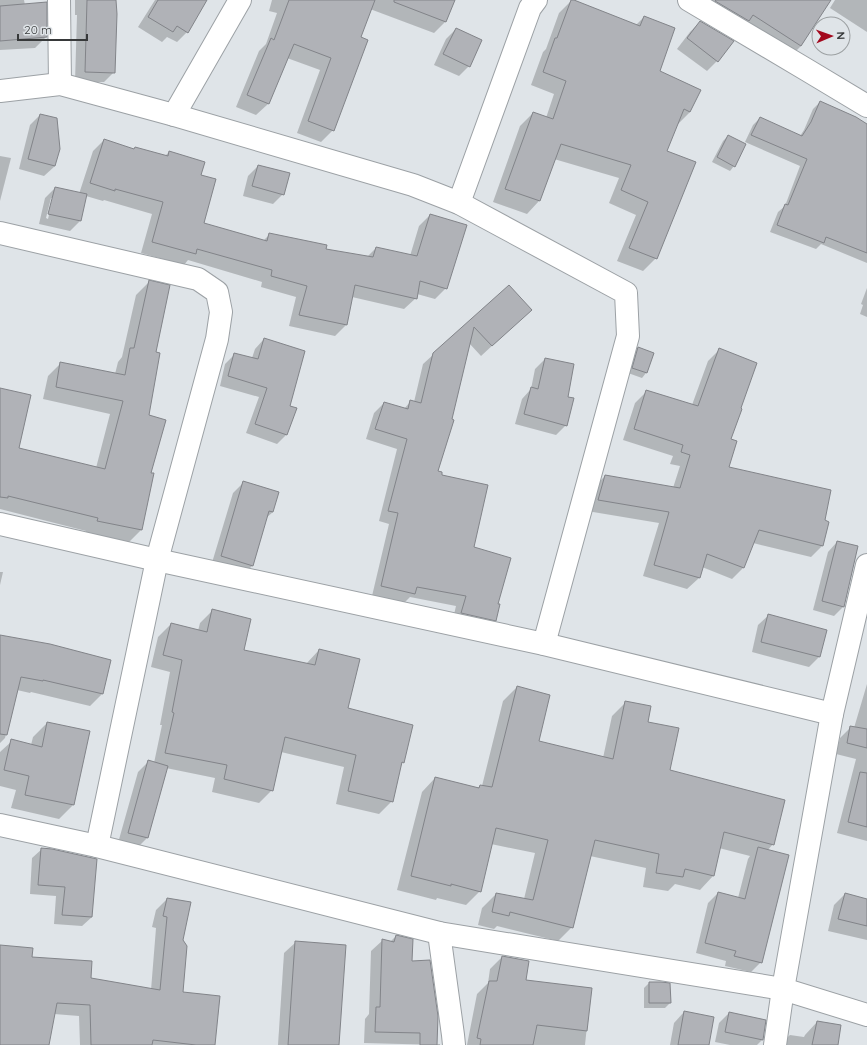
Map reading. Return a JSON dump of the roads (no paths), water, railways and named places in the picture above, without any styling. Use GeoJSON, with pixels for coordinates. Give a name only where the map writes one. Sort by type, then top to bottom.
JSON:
{"type":"FeatureCollection","features":[{"type":"Feature","properties":{"kind":"street"},"geometry":{"type":"LineString","coordinates":[[59,0],[60,84]]}},
{"type":"Feature","properties":{"kind":"street"},"geometry":{"type":"LineString","coordinates":[[174,115],[240,0]]}},
{"type":"Feature","properties":{"kind":"street"},"geometry":{"type":"LineString","coordinates":[[458,203],[530,8],[536,0]]}},
{"type":"Feature","properties":{"kind":"street"},"geometry":{"type":"LineString","coordinates":[[689,0],[867,106]]}},
{"type":"Feature","properties":{"kind":"street"},"geometry":{"type":"LineString","coordinates":[[0,91],[60,84],[174,115],[413,185],[458,203],[626,293],[628,336],[544,644]]}},
{"type":"Feature","properties":{"kind":"street"},"geometry":{"type":"LineString","coordinates":[[0,233],[198,279],[217,292],[221,312],[217,339],[157,560],[97,846]]}},
{"type":"Feature","properties":{"kind":"street"},"geometry":{"type":"LineString","coordinates":[[0,524],[157,560],[544,644],[832,714]]}},
{"type":"Feature","properties":{"kind":"street"},"geometry":{"type":"LineString","coordinates":[[775,1045],[783,989],[832,714],[867,565]]}},
{"type":"Feature","properties":{"kind":"street"},"geometry":{"type":"LineString","coordinates":[[0,825],[97,846],[439,933],[783,989],[867,1015]]}},
{"type":"Feature","properties":{"kind":"street"},"geometry":{"type":"LineString","coordinates":[[439,933],[454,1045]]}}]}
